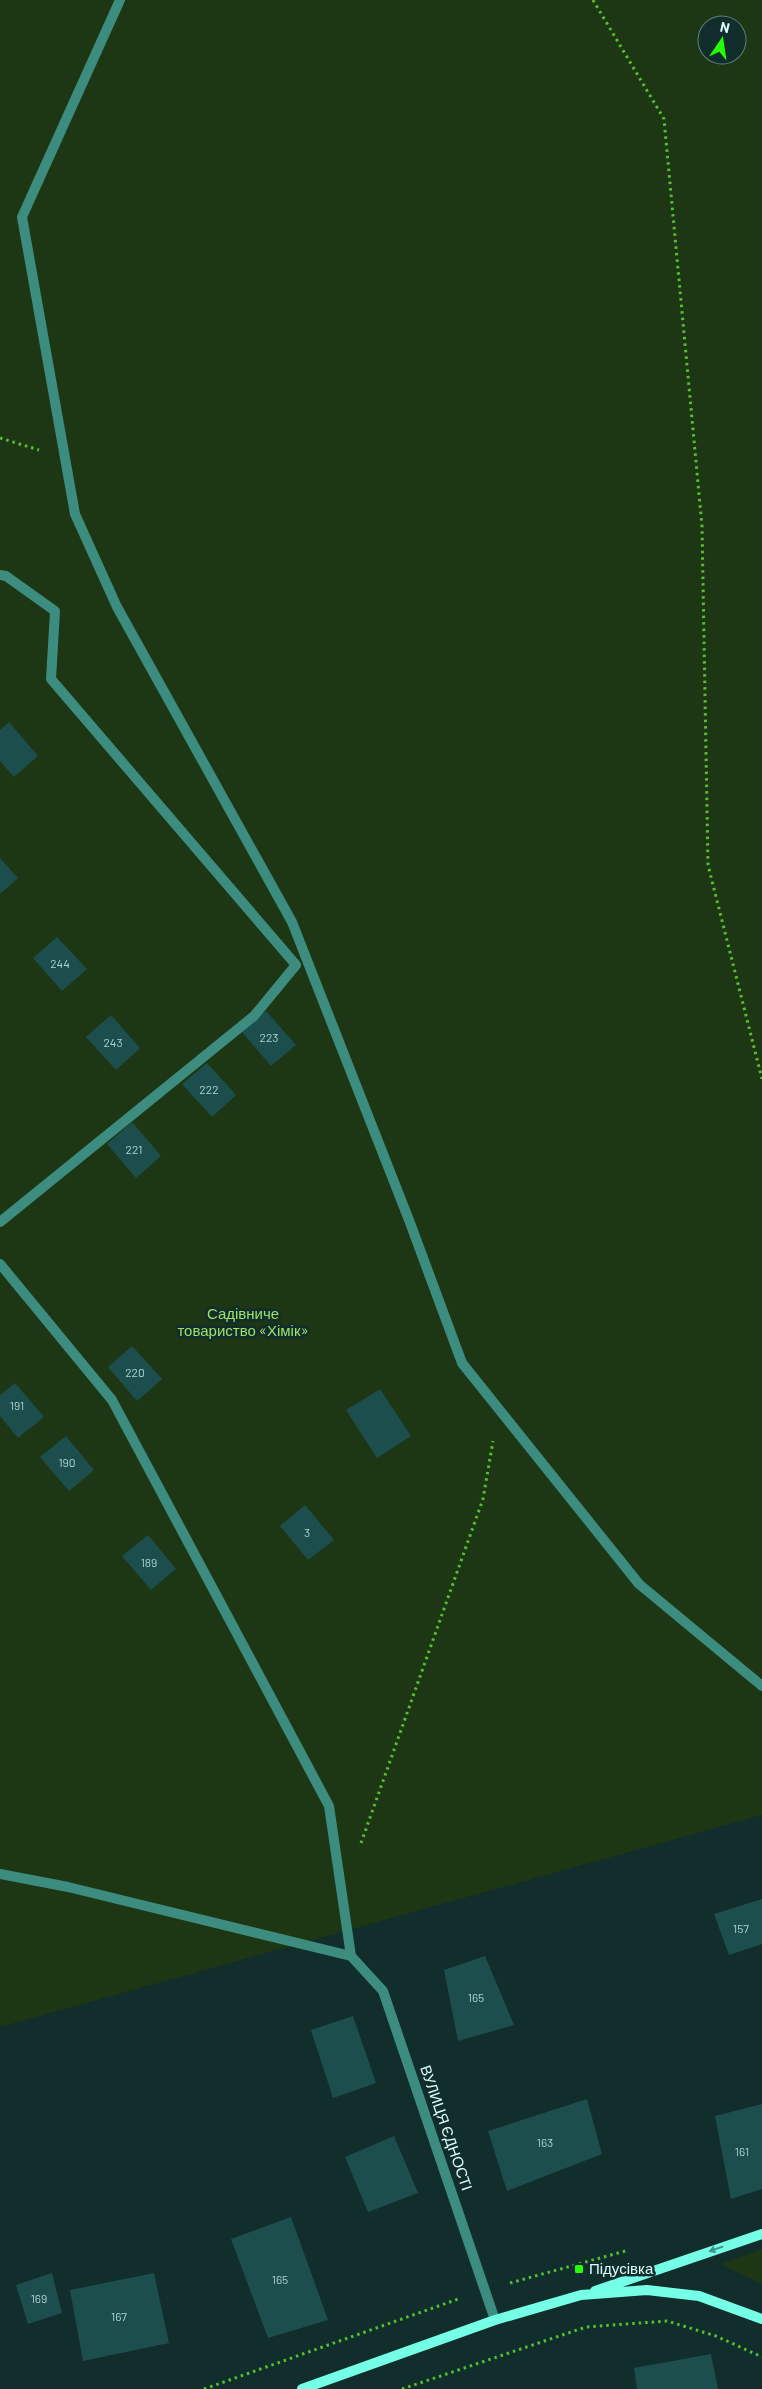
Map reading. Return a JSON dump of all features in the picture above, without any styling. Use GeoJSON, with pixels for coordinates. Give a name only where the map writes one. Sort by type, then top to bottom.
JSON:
{"type":"FeatureCollection","features":[{"type":"Feature","properties":{"kind":"main road"},"geometry":{"type":"LineString","coordinates":[[302,2389],[494,2320],[581,2295],[762,2234]]}},
{"type":"Feature","properties":{"kind":"main road"},"geometry":{"type":"LineString","coordinates":[[581,2295],[647,2290],[699,2296],[762,2319]]}},
{"type":"Feature","properties":{"kind":"street"},"geometry":{"type":"LineString","coordinates":[[120,0],[22,217],[75,514],[117,607],[292,922],[409,1220],[462,1363],[639,1584],[762,1686]]}},
{"type":"Feature","properties":{"kind":"street"},"geometry":{"type":"LineString","coordinates":[[0,575],[6,576],[55,611],[51,679],[296,965],[254,1016],[0,1222]]}},
{"type":"Feature","properties":{"kind":"street"},"geometry":{"type":"LineString","coordinates":[[0,1264],[112,1400],[329,1806],[351,1956],[68,1887],[0,1874]]}},
{"type":"Feature","properties":{"kind":"street","name":"ВУЛИЦЯ ЄДНОСТІ"},"geometry":{"type":"LineString","coordinates":[[351,1956],[384,1991],[494,2320]]}},
{"type":"Feature","properties":{"kind":"path"},"geometry":{"type":"LineString","coordinates":[[593,0],[664,119],[702,526],[708,865],[762,1079]]}},
{"type":"Feature","properties":{"kind":"path"},"geometry":{"type":"LineString","coordinates":[[0,438],[66,458]]}},
{"type":"Feature","properties":{"kind":"path"},"geometry":{"type":"LineString","coordinates":[[358,1852],[483,1499],[498,1409]]}},
{"type":"Feature","properties":{"kind":"path"},"geometry":{"type":"LineString","coordinates":[[402,2389],[586,2327],[667,2321],[716,2336],[762,2357]]}},
{"type":"Feature","properties":{"kind":"green space","name":"Садівниче товариство «Хімік»"},"geometry":{"type":"Polygon","coordinates":[[[0,0],[762,0],[762,1815],[0,2027],[0,0]]]}},
{"type":"Feature","properties":{"kind":"green space"},"geometry":{"type":"Polygon","coordinates":[[[762,2249],[762,2284],[720,2264],[762,2249]]]}},
{"type":"Feature","properties":{"kind":"building"},"geometry":{"type":"Polygon","coordinates":[[[9,722],[38,756],[14,777],[0,761],[0,730],[9,722]]]}},
{"type":"Feature","properties":{"kind":"building"},"geometry":{"type":"Polygon","coordinates":[[[0,858],[18,878],[0,894],[0,858]]]}},
{"type":"Feature","properties":{"kind":"building"},"geometry":{"type":"Polygon","coordinates":[[[57,937],[87,969],[62,991],[33,958],[57,937]]]}},
{"type":"Feature","properties":{"kind":"building"},"geometry":{"type":"Polygon","coordinates":[[[266,1011],[296,1045],[271,1066],[242,1032],[266,1011]]]}},
{"type":"Feature","properties":{"kind":"building"},"geometry":{"type":"Polygon","coordinates":[[[111,1015],[140,1048],[116,1070],[86,1037],[111,1015]]]}},
{"type":"Feature","properties":{"kind":"building"},"geometry":{"type":"Polygon","coordinates":[[[207,1063],[236,1095],[212,1117],[182,1084],[207,1063]]]}},
{"type":"Feature","properties":{"kind":"building"},"geometry":{"type":"Polygon","coordinates":[[[132,1122],[161,1156],[136,1178],[107,1144],[132,1122]]]}},
{"type":"Feature","properties":{"kind":"building"},"geometry":{"type":"Polygon","coordinates":[[[132,1346],[162,1379],[137,1401],[108,1367],[132,1346]]]}},
{"type":"Feature","properties":{"kind":"building"},"geometry":{"type":"Polygon","coordinates":[[[15,1383],[44,1417],[18,1438],[0,1416],[0,1395],[15,1383]]]}},
{"type":"Feature","properties":{"kind":"building"},"geometry":{"type":"Polygon","coordinates":[[[380,1389],[411,1436],[377,1458],[346,1410],[380,1389]]]}},
{"type":"Feature","properties":{"kind":"building"},"geometry":{"type":"Polygon","coordinates":[[[66,1436],[94,1470],[69,1491],[40,1457],[66,1436]]]}},
{"type":"Feature","properties":{"kind":"building"},"geometry":{"type":"Polygon","coordinates":[[[305,1505],[334,1540],[308,1560],[280,1526],[305,1505]]]}},
{"type":"Feature","properties":{"kind":"building"},"geometry":{"type":"Polygon","coordinates":[[[148,1535],[176,1569],[151,1590],[122,1556],[148,1535]]]}},
{"type":"Feature","properties":{"kind":"building"},"geometry":{"type":"Polygon","coordinates":[[[762,1899],[762,1944],[729,1955],[714,1914],[762,1899]]]}},
{"type":"Feature","properties":{"kind":"building"},"geometry":{"type":"Polygon","coordinates":[[[485,1956],[514,2025],[458,2041],[444,1970],[485,1956]]]}},
{"type":"Feature","properties":{"kind":"building"},"geometry":{"type":"Polygon","coordinates":[[[353,2016],[376,2083],[333,2098],[311,2030],[353,2016]]]}},
{"type":"Feature","properties":{"kind":"building"},"geometry":{"type":"Polygon","coordinates":[[[587,2099],[602,2154],[507,2191],[488,2131],[587,2099]]]}},
{"type":"Feature","properties":{"kind":"building"},"geometry":{"type":"Polygon","coordinates":[[[762,2104],[762,2189],[731,2199],[715,2116],[762,2104]]]}},
{"type":"Feature","properties":{"kind":"building"},"geometry":{"type":"Polygon","coordinates":[[[394,2136],[418,2193],[368,2212],[345,2157],[394,2136]]]}},
{"type":"Feature","properties":{"kind":"building"},"geometry":{"type":"Polygon","coordinates":[[[291,2217],[328,2320],[268,2338],[231,2239],[291,2217]]]}},
{"type":"Feature","properties":{"kind":"building"},"geometry":{"type":"Polygon","coordinates":[[[52,2273],[62,2313],[28,2324],[16,2285],[52,2273]]]}},
{"type":"Feature","properties":{"kind":"building"},"geometry":{"type":"Polygon","coordinates":[[[154,2273],[169,2343],[83,2361],[70,2290],[154,2273]]]}},
{"type":"Feature","properties":{"kind":"building"},"geometry":{"type":"Polygon","coordinates":[[[711,2354],[718,2389],[637,2389],[634,2368],[711,2354]]]}},
{"type":"Feature","properties":{"kind":"place","name":"Підусівка"},"geometry":{"type":"Point","coordinates":[579,2269]}}]}
